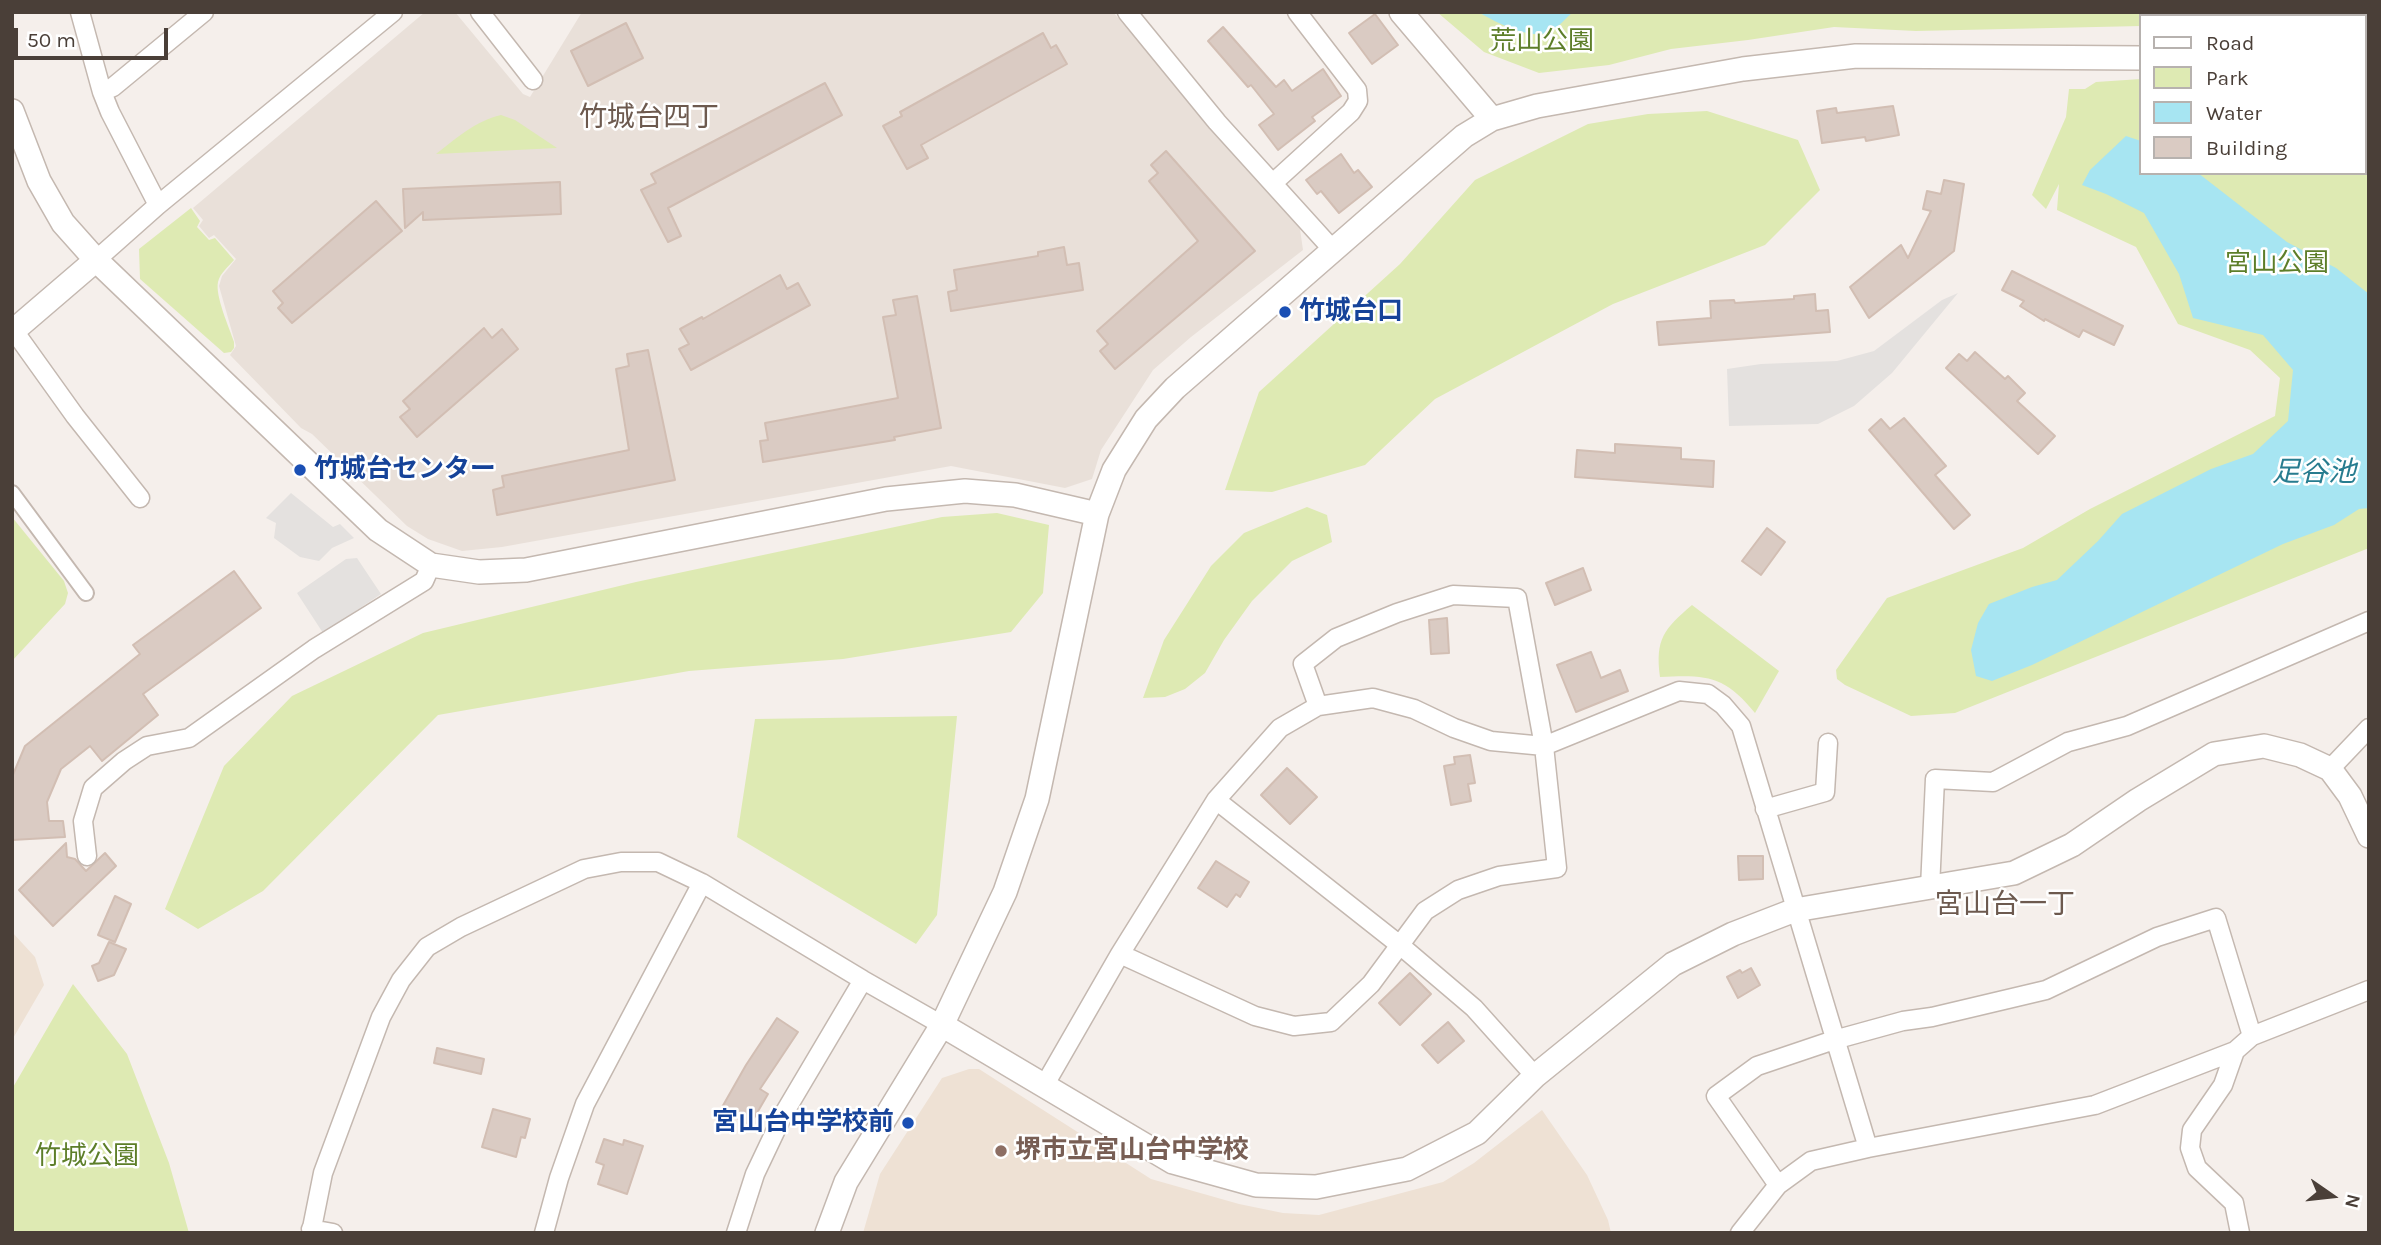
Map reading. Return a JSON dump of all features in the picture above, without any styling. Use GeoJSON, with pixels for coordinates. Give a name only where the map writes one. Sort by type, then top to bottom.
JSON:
{"type":"FeatureCollection","features":[{"type":"Feature","properties":{"kind":"street"},"geometry":{"type":"LineString","coordinates":[[80,12],[110,112],[158,205]]}},
{"type":"Feature","properties":{"kind":"street"},"geometry":{"type":"LineString","coordinates":[[102,92],[113,87],[204,12]]}},
{"type":"Feature","properties":{"kind":"street"},"geometry":{"type":"LineString","coordinates":[[140,498],[75,416],[13,330],[158,205],[393,12]]}},
{"type":"Feature","properties":{"kind":"street"},"geometry":{"type":"LineString","coordinates":[[480,12],[533,80]]}},
{"type":"Feature","properties":{"kind":"street"},"geometry":{"type":"LineString","coordinates":[[1126,12],[1217,122],[1333,250]]}},
{"type":"Feature","properties":{"kind":"street"},"geometry":{"type":"LineString","coordinates":[[1273,183],[1351,112],[1358,101],[1357,90],[1297,12]]}},
{"type":"Feature","properties":{"kind":"street"},"geometry":{"type":"LineString","coordinates":[[1401,12],[1492,119]]}},
{"type":"Feature","properties":{"kind":"street"},"geometry":{"type":"LineString","coordinates":[[827,1233],[846,1182],[942,1025],[1005,892],[1037,799],[1097,514],[1114,470],[1146,419],[1175,388],[1464,136],[1492,119],[1537,106],[1743,69],[1856,56],[2140,58]]}},
{"type":"Feature","properties":{"kind":"street"},"geometry":{"type":"LineString","coordinates":[[12,111],[39,181],[63,223],[96,260],[379,530],[431,565],[479,572],[526,570],[886,499],[965,491],[1015,495],[1097,514]]}},
{"type":"Feature","properties":{"kind":"street"},"geometry":{"type":"LineString","coordinates":[[12,493],[86,593]]}},
{"type":"Feature","properties":{"kind":"street"},"geometry":{"type":"LineString","coordinates":[[87,856],[83,821],[93,788],[124,761],[147,746],[188,738],[314,649],[424,581],[431,565]]}},
{"type":"Feature","properties":{"kind":"street"},"geometry":{"type":"LineString","coordinates":[[1120,954],[1255,1016],[1294,1026],[1331,1022],[1371,984],[1425,911],[1458,890],[1499,876],[1557,868],[1544,746],[1517,598],[1453,594],[1336,638],[1303,664],[1318,706]]}},
{"type":"Feature","properties":{"kind":"street"},"geometry":{"type":"LineString","coordinates":[[1930,888],[1935,779],[1993,782],[2068,742],[2127,726],[2369,621]]}},
{"type":"Feature","properties":{"kind":"street"},"geometry":{"type":"LineString","coordinates":[[1044,1086],[1120,954],[1216,800],[1280,728],[1318,706],[1373,698],[1414,709],[1454,728],[1491,741],[1544,746],[1679,691],[1707,694],[1723,705],[1741,726],[1868,1148]]}},
{"type":"Feature","properties":{"kind":"street"},"geometry":{"type":"LineString","coordinates":[[2330,769],[2369,728]]}},
{"type":"Feature","properties":{"kind":"street"},"geometry":{"type":"LineString","coordinates":[[1765,808],[1825,792],[1828,743]]}},
{"type":"Feature","properties":{"kind":"street"},"geometry":{"type":"LineString","coordinates":[[333,1233],[311,1231],[323,1173],[381,1017],[401,980],[427,947],[461,927],[584,869],[621,862],[658,862],[702,883],[1173,1162],[1256,1185],[1316,1187],[1407,1169],[1477,1133],[1535,1076],[1674,964],[1733,934],[1795,910],[2014,873],[2072,845],[2138,800],[2214,754],[2264,746],[2300,755],[2330,769],[2350,796],[2369,836]]}},
{"type":"Feature","properties":{"kind":"street"},"geometry":{"type":"LineString","coordinates":[[1216,800],[1401,946],[1474,1008],[1535,1076]]}},
{"type":"Feature","properties":{"kind":"street"},"geometry":{"type":"LineString","coordinates":[[544,1233],[559,1178],[585,1104],[702,883]]}},
{"type":"Feature","properties":{"kind":"street"},"geometry":{"type":"LineString","coordinates":[[1778,1185],[1716,1096],[1757,1066],[1834,1040],[1903,1021],[1932,1017],[2046,989],[2157,937],[2216,918],[2252,1037]]}},
{"type":"Feature","properties":{"kind":"street"},"geometry":{"type":"LineString","coordinates":[[736,1233],[755,1174],[783,1115],[863,980]]}},
{"type":"Feature","properties":{"kind":"street"},"geometry":{"type":"LineString","coordinates":[[1740,1233],[1778,1185],[1811,1161],[2095,1105],[2235,1051],[2252,1037],[2369,990]]}},
{"type":"Feature","properties":{"kind":"street"},"geometry":{"type":"LineString","coordinates":[[2235,1051],[2223,1085],[2192,1130],[2190,1148],[2197,1168],[2234,1203],[2240,1233]]}},
{"type":"Feature","properties":{"kind":"shaded area"},"geometry":{"type":"Polygon","coordinates":[[[425,12],[455,12],[523,94],[530,97],[582,12],[1113,12],[1300,229],[1303,250],[1153,370],[1101,450],[1092,479],[1065,488],[951,466],[502,547],[462,551],[428,539],[407,526],[312,434],[301,428],[230,355],[236,346],[219,286],[222,276],[236,259],[214,235],[209,238],[199,226],[203,220],[193,208],[425,12]]]}},
{"type":"Feature","properties":{"kind":"shaded area"},"geometry":{"type":"Polygon","coordinates":[[[1958,293],[1892,373],[1854,406],[1818,424],[1729,426],[1727,369],[1761,364],[1837,361],[1874,351],[1942,300],[1958,293]]]}},
{"type":"Feature","properties":{"kind":"shaded area"},"geometry":{"type":"Polygon","coordinates":[[[291,493],[333,527],[340,524],[354,538],[332,548],[319,561],[300,557],[274,538],[276,523],[266,518],[291,493]]]}},
{"type":"Feature","properties":{"kind":"shaded area"},"geometry":{"type":"Polygon","coordinates":[[[357,558],[381,594],[323,633],[297,593],[346,559],[357,558]]]}},
{"type":"Feature","properties":{"kind":"shaded area"},"geometry":{"type":"Polygon","coordinates":[[[12,932],[35,957],[44,985],[12,1040],[12,932]]]}},
{"type":"Feature","properties":{"kind":"shaded area","name":"堺市立宮山台中学校"},"geometry":{"type":"Polygon","coordinates":[[[969,1069],[979,1069],[1151,1179],[1239,1204],[1283,1213],[1319,1215],[1443,1182],[1474,1163],[1542,1110],[1587,1175],[1608,1220],[1611,1233],[863,1233],[880,1174],[942,1078],[969,1069]]]}},
{"type":"Feature","properties":{"kind":"green space","name":"荒山公園"},"geometry":{"type":"Polygon","coordinates":[[[1437,12],[2369,12],[2369,24],[2367,14],[2140,14],[2140,26],[1916,31],[1834,27],[1671,49],[1609,65],[1539,73],[1484,52],[1437,12]]]}},
{"type":"Feature","properties":{"kind":"green space","name":"宮山公園"},"geometry":{"type":"Polygon","coordinates":[[[2140,79],[2140,175],[2367,175],[2369,112],[2369,548],[1955,713],[1911,716],[1837,679],[1836,670],[1887,598],[2023,548],[2090,509],[2275,416],[2280,378],[2250,350],[2178,324],[2136,247],[2057,210],[2059,184],[2046,209],[2032,195],[2066,117],[2069,89],[2085,89],[2096,82],[2140,79]]]}},
{"type":"Feature","properties":{"kind":"green space"},"geometry":{"type":"Polygon","coordinates":[[[1707,111],[1798,140],[1820,190],[1765,245],[1613,304],[1435,399],[1365,465],[1272,492],[1225,490],[1259,392],[1400,264],[1475,180],[1588,124],[1648,114],[1707,111]]]}},
{"type":"Feature","properties":{"kind":"green space"},"geometry":{"type":"Polygon","coordinates":[[[501,115],[515,120],[557,148],[436,154],[475,126],[501,115]]]}},
{"type":"Feature","properties":{"kind":"green space"},"geometry":{"type":"Polygon","coordinates":[[[191,208],[200,221],[197,227],[209,240],[215,238],[234,260],[218,282],[220,303],[234,342],[231,352],[224,353],[140,279],[139,249],[191,208]]]}},
{"type":"Feature","properties":{"kind":"green space"},"geometry":{"type":"Polygon","coordinates":[[[1307,507],[1327,515],[1332,542],[1292,561],[1252,601],[1224,640],[1205,673],[1185,689],[1165,697],[1143,698],[1164,640],[1211,566],[1244,533],[1307,507]]]}},
{"type":"Feature","properties":{"kind":"green space"},"geometry":{"type":"Polygon","coordinates":[[[997,513],[1049,525],[1043,593],[1011,632],[843,659],[689,671],[438,715],[263,891],[198,929],[165,909],[224,766],[292,696],[423,633],[636,582],[942,517],[997,513]]]}},
{"type":"Feature","properties":{"kind":"green space"},"geometry":{"type":"Polygon","coordinates":[[[12,517],[64,581],[68,593],[65,604],[12,661],[12,517]]]}},
{"type":"Feature","properties":{"kind":"green space"},"geometry":{"type":"Polygon","coordinates":[[[1692,605],[1779,671],[1755,713],[1734,691],[1714,680],[1690,676],[1660,677],[1659,653],[1664,636],[1674,621],[1692,605]]]}},
{"type":"Feature","properties":{"kind":"green space"},"geometry":{"type":"Polygon","coordinates":[[[957,716],[937,915],[916,944],[737,837],[755,719],[957,716]]]}},
{"type":"Feature","properties":{"kind":"green space","name":"竹城公園"},"geometry":{"type":"Polygon","coordinates":[[[73,984],[127,1054],[169,1163],[189,1233],[12,1233],[12,1089],[73,984]]]}},
{"type":"Feature","properties":{"kind":"water"},"geometry":{"type":"Polygon","coordinates":[[[1478,12],[1573,12],[1552,31],[1534,34],[1514,29],[1478,12]]]}},
{"type":"Feature","properties":{"kind":"water","name":"足谷池"},"geometry":{"type":"Polygon","coordinates":[[[2126,136],[2140,141],[2140,175],[2201,175],[2287,242],[2336,268],[2369,294],[2369,508],[2359,509],[2334,525],[2283,544],[2032,665],[1992,681],[1976,676],[1971,650],[1978,623],[1989,604],[2057,580],[2122,514],[2211,469],[2253,454],[2288,421],[2293,370],[2263,335],[2193,318],[2179,274],[2144,213],[2082,185],[2090,170],[2126,136]]]}},
{"type":"Feature","properties":{"kind":"building"},"geometry":{"type":"Polygon","coordinates":[[[1375,14],[1398,45],[1372,64],[1349,33],[1375,14]]]}},
{"type":"Feature","properties":{"kind":"building"},"geometry":{"type":"Polygon","coordinates":[[[626,23],[643,58],[588,86],[571,51],[626,23]]]}},
{"type":"Feature","properties":{"kind":"building"},"geometry":{"type":"Polygon","coordinates":[[[1223,27],[1276,87],[1284,80],[1292,91],[1323,69],[1341,96],[1312,117],[1315,121],[1278,150],[1259,125],[1274,114],[1251,85],[1248,87],[1208,41],[1223,27]]]}},
{"type":"Feature","properties":{"kind":"building"},"geometry":{"type":"Polygon","coordinates":[[[1043,33],[1051,48],[1056,45],[1067,64],[921,145],[928,158],[907,169],[883,126],[902,116],[900,112],[1043,33]]]}},
{"type":"Feature","properties":{"kind":"building"},"geometry":{"type":"Polygon","coordinates":[[[825,83],[842,115],[668,208],[681,236],[668,242],[641,190],[656,183],[651,174],[825,83]]]}},
{"type":"Feature","properties":{"kind":"building"},"geometry":{"type":"Polygon","coordinates":[[[1893,106],[1899,135],[1866,141],[1865,137],[1822,143],[1817,111],[1836,108],[1837,113],[1893,106]]]}},
{"type":"Feature","properties":{"kind":"building"},"geometry":{"type":"Polygon","coordinates":[[[1166,151],[1255,251],[1115,369],[1100,351],[1108,344],[1097,331],[1198,241],[1149,181],[1158,173],[1151,165],[1166,151]]]}},
{"type":"Feature","properties":{"kind":"building"},"geometry":{"type":"Polygon","coordinates":[[[1341,154],[1354,173],[1358,170],[1372,187],[1339,213],[1321,191],[1317,194],[1306,180],[1341,154]]]}},
{"type":"Feature","properties":{"kind":"building"},"geometry":{"type":"Polygon","coordinates":[[[1944,180],[1964,184],[1954,251],[1869,318],[1850,287],[1901,245],[1908,258],[1931,211],[1923,209],[1927,191],[1941,194],[1944,180]]]}},
{"type":"Feature","properties":{"kind":"building"},"geometry":{"type":"Polygon","coordinates":[[[560,182],[561,214],[423,220],[423,212],[405,228],[403,189],[560,182]]]}},
{"type":"Feature","properties":{"kind":"building"},"geometry":{"type":"Polygon","coordinates":[[[376,201],[402,231],[292,323],[278,308],[283,303],[273,291],[376,201]]]}},
{"type":"Feature","properties":{"kind":"building"},"geometry":{"type":"Polygon","coordinates":[[[1064,247],[1067,265],[1079,263],[1083,290],[951,311],[948,292],[957,290],[954,270],[1038,256],[1038,252],[1064,247]]]}},
{"type":"Feature","properties":{"kind":"building"},"geometry":{"type":"Polygon","coordinates":[[[2012,271],[2123,326],[2114,345],[2083,330],[2079,337],[2045,319],[2044,321],[2020,306],[2024,301],[2002,290],[2012,271]]]}},
{"type":"Feature","properties":{"kind":"building"},"geometry":{"type":"Polygon","coordinates":[[[780,275],[787,289],[798,283],[810,305],[691,370],[679,349],[689,344],[680,329],[702,317],[703,319],[780,275]]]}},
{"type":"Feature","properties":{"kind":"building"},"geometry":{"type":"Polygon","coordinates":[[[1815,294],[1816,311],[1828,310],[1830,332],[1659,345],[1657,322],[1711,318],[1710,301],[1734,300],[1735,303],[1794,299],[1794,296],[1815,294]]]}},
{"type":"Feature","properties":{"kind":"building"},"geometry":{"type":"Polygon","coordinates":[[[917,296],[941,428],[894,437],[895,440],[763,462],[760,441],[768,440],[765,423],[898,398],[883,317],[896,315],[893,300],[917,296]]]}},
{"type":"Feature","properties":{"kind":"building"},"geometry":{"type":"Polygon","coordinates":[[[484,328],[492,338],[502,329],[518,349],[417,437],[400,417],[410,409],[403,401],[484,328]]]}},
{"type":"Feature","properties":{"kind":"building"},"geometry":{"type":"Polygon","coordinates":[[[648,350],[675,480],[497,515],[493,490],[504,487],[502,476],[629,450],[616,369],[629,366],[627,354],[648,350]]]}},
{"type":"Feature","properties":{"kind":"building"},"geometry":{"type":"Polygon","coordinates":[[[1975,352],[2005,379],[2008,376],[2025,393],[2017,401],[2055,436],[2038,454],[1946,368],[1959,354],[1967,361],[1975,352]]]}},
{"type":"Feature","properties":{"kind":"building"},"geometry":{"type":"Polygon","coordinates":[[[1904,418],[1946,466],[1935,475],[1970,515],[1954,529],[1869,430],[1881,419],[1890,429],[1904,418]]]}},
{"type":"Feature","properties":{"kind":"building"},"geometry":{"type":"Polygon","coordinates":[[[1615,444],[1681,448],[1681,459],[1714,461],[1713,487],[1575,477],[1577,450],[1615,453],[1615,444]]]}},
{"type":"Feature","properties":{"kind":"building"},"geometry":{"type":"Polygon","coordinates":[[[1767,528],[1785,542],[1761,575],[1742,561],[1767,528]]]}},
{"type":"Feature","properties":{"kind":"building"},"geometry":{"type":"Polygon","coordinates":[[[1583,568],[1591,590],[1555,605],[1546,583],[1583,568]]]}},
{"type":"Feature","properties":{"kind":"building"},"geometry":{"type":"Polygon","coordinates":[[[234,571],[261,608],[143,694],[158,715],[102,761],[90,746],[61,769],[47,802],[49,821],[63,821],[65,837],[12,840],[12,777],[25,746],[140,654],[133,645],[234,571]]]}},
{"type":"Feature","properties":{"kind":"building"},"geometry":{"type":"Polygon","coordinates":[[[1447,618],[1449,653],[1431,654],[1429,620],[1447,618]]]}},
{"type":"Feature","properties":{"kind":"building"},"geometry":{"type":"Polygon","coordinates":[[[1591,652],[1601,678],[1620,670],[1628,691],[1576,712],[1557,665],[1591,652]]]}},
{"type":"Feature","properties":{"kind":"building"},"geometry":{"type":"Polygon","coordinates":[[[1470,755],[1475,783],[1468,784],[1471,801],[1451,805],[1444,766],[1455,764],[1454,757],[1470,755]]]}},
{"type":"Feature","properties":{"kind":"building"},"geometry":{"type":"Polygon","coordinates":[[[1287,768],[1317,797],[1290,824],[1261,795],[1287,768]]]}},
{"type":"Feature","properties":{"kind":"building"},"geometry":{"type":"Polygon","coordinates":[[[66,843],[67,857],[75,859],[86,871],[105,853],[116,866],[53,926],[19,890],[66,843]]]}},
{"type":"Feature","properties":{"kind":"building"},"geometry":{"type":"Polygon","coordinates":[[[1738,856],[1763,856],[1763,879],[1739,880],[1738,856]]]}},
{"type":"Feature","properties":{"kind":"building"},"geometry":{"type":"Polygon","coordinates":[[[1216,861],[1249,882],[1240,897],[1236,894],[1227,907],[1198,888],[1216,861]]]}},
{"type":"Feature","properties":{"kind":"building"},"geometry":{"type":"Polygon","coordinates":[[[115,896],[131,904],[115,942],[98,935],[115,896]]]}},
{"type":"Feature","properties":{"kind":"building"},"geometry":{"type":"Polygon","coordinates":[[[109,942],[126,949],[114,975],[98,981],[92,966],[99,963],[109,942]]]}},
{"type":"Feature","properties":{"kind":"building"},"geometry":{"type":"Polygon","coordinates":[[[1751,968],[1760,985],[1738,998],[1727,977],[1751,968]]]}},
{"type":"Feature","properties":{"kind":"building"},"geometry":{"type":"Polygon","coordinates":[[[1410,973],[1431,994],[1400,1025],[1379,1003],[1410,973]]]}},
{"type":"Feature","properties":{"kind":"building"},"geometry":{"type":"Polygon","coordinates":[[[777,1018],[798,1032],[760,1089],[768,1094],[750,1125],[721,1109],[777,1018]]]}},
{"type":"Feature","properties":{"kind":"building"},"geometry":{"type":"Polygon","coordinates":[[[1448,1022],[1464,1041],[1438,1063],[1422,1045],[1448,1022]]]}},
{"type":"Feature","properties":{"kind":"building"},"geometry":{"type":"Polygon","coordinates":[[[437,1048],[484,1059],[481,1074],[434,1063],[437,1048]]]}},
{"type":"Feature","properties":{"kind":"building"},"geometry":{"type":"Polygon","coordinates":[[[493,1109],[530,1119],[525,1138],[521,1137],[516,1157],[482,1147],[493,1109]]]}},
{"type":"Feature","properties":{"kind":"building"},"geometry":{"type":"Polygon","coordinates":[[[604,1139],[623,1145],[624,1140],[643,1146],[627,1194],[598,1184],[604,1165],[596,1162],[604,1139]]]}},
{"type":"Feature","properties":{"kind":"place","name":"竹城台口"},"geometry":{"type":"Point","coordinates":[1285,312]}},
{"type":"Feature","properties":{"kind":"place","name":"竹城台センター"},"geometry":{"type":"Point","coordinates":[300,470]}},
{"type":"Feature","properties":{"kind":"place","name":"宮山台中学校前"},"geometry":{"type":"Point","coordinates":[908,1123]}},
{"type":"Feature","properties":{"kind":"place","name":"堺市立宮山台中学校"},"geometry":{"type":"Point","coordinates":[1001,1151]}},
{"type":"Feature","properties":{"kind":"district","name":"竹城台四丁"},"geometry":{"type":"Point","coordinates":[649,118]}},
{"type":"Feature","properties":{"kind":"district","name":"宮山台一丁"},"geometry":{"type":"Point","coordinates":[2005,905]}}]}
